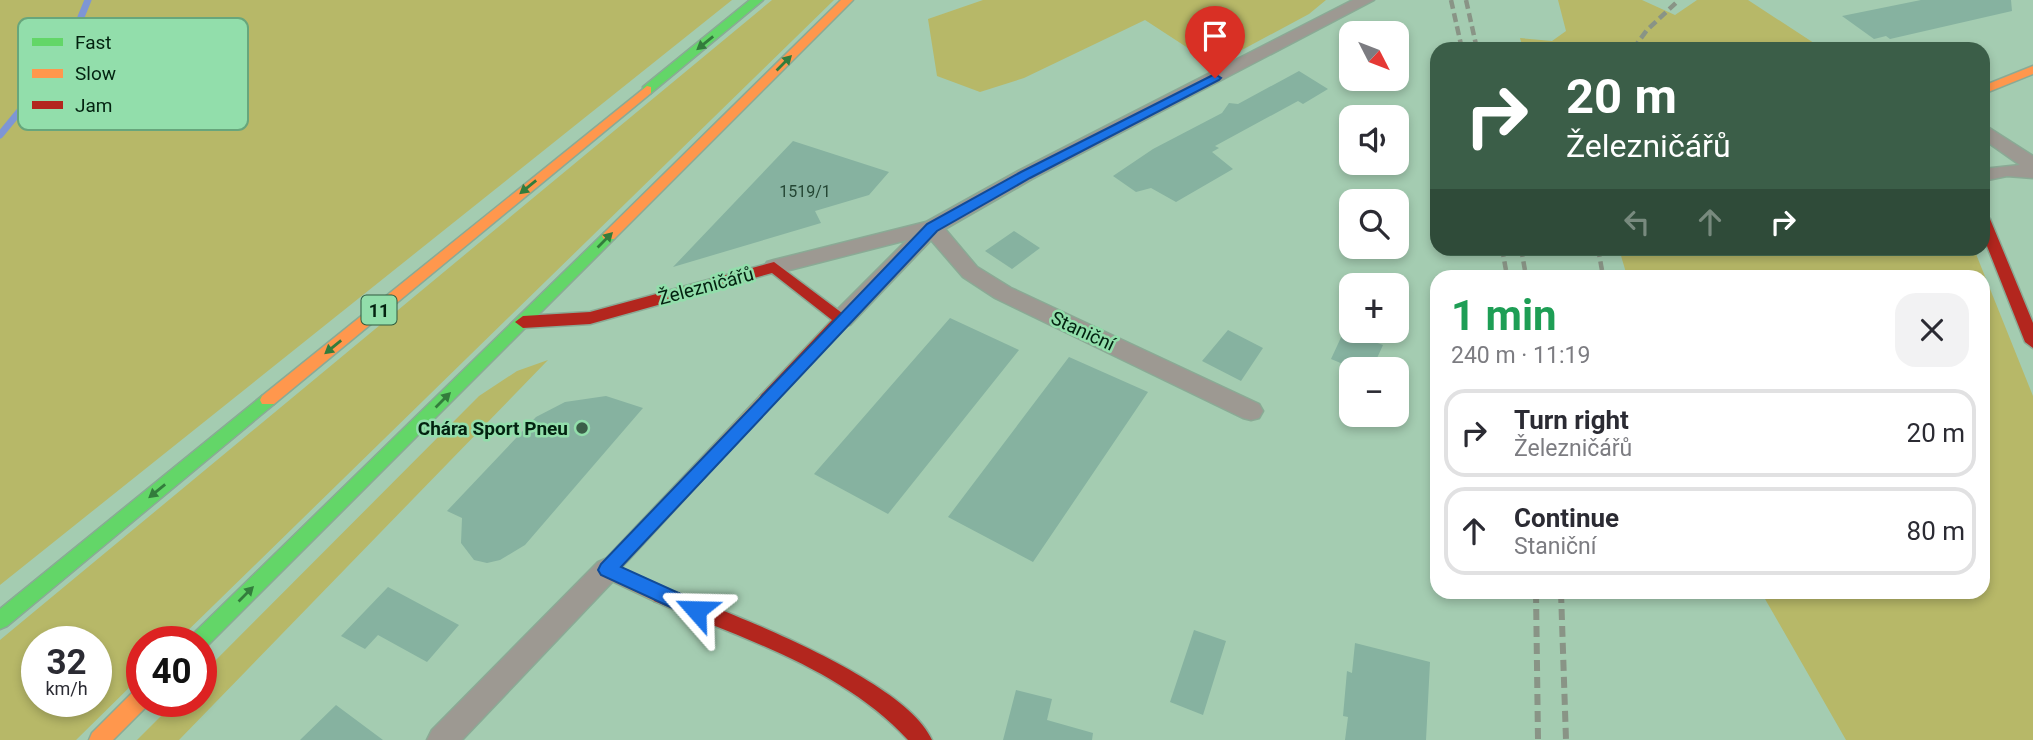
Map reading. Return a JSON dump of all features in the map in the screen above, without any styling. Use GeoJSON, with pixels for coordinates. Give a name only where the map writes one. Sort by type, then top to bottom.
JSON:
{"type":"FeatureCollection","features":[{"type":"Feature","properties":{"kind":"main road","name":"11"},"geometry":{"type":"LineString","coordinates":[[0,620],[757,0]]}},
{"type":"Feature","properties":{"kind":"main road"},"geometry":{"type":"LineString","coordinates":[[214,626],[847,0]]}},
{"type":"Feature","properties":{"kind":"main road"},"geometry":{"type":"LineString","coordinates":[[1990,87],[2033,70]]}},
{"type":"Feature","properties":{"kind":"main road"},"geometry":{"type":"LineString","coordinates":[[1990,236],[2033,342]]}},
{"type":"Feature","properties":{"kind":"main road","name":"Železničářů"},"geometry":{"type":"LineString","coordinates":[[523,322],[568,321],[590,317],[774,267],[842,319]]}},
{"type":"Feature","properties":{"kind":"main road"},"geometry":{"type":"LineString","coordinates":[[842,319],[607,570],[835,671],[874,694],[900,714],[922,740]]}},
{"type":"Feature","properties":{"kind":"main road"},"geometry":{"type":"LineString","coordinates":[[99,740],[126,713]]}},
{"type":"Feature","properties":{"kind":"street"},"geometry":{"type":"LineString","coordinates":[[774,267],[932,227],[1025,175],[1366,0]]}},
{"type":"Feature","properties":{"kind":"street"},"geometry":{"type":"LineString","coordinates":[[1990,135],[2033,165]]}},
{"type":"Feature","properties":{"kind":"street"},"geometry":{"type":"LineString","coordinates":[[1990,174],[2007,170],[2033,173]]}},
{"type":"Feature","properties":{"kind":"street"},"geometry":{"type":"LineString","coordinates":[[842,319],[932,227]]}},
{"type":"Feature","properties":{"kind":"street","name":"Staniční"},"geometry":{"type":"LineString","coordinates":[[932,227],[971,272],[994,288],[1251,411]]}},
{"type":"Feature","properties":{"kind":"street"},"geometry":{"type":"LineString","coordinates":[[442,740],[607,570]]}},
{"type":"Feature","properties":{"kind":"shaded area"},"geometry":{"type":"Polygon","coordinates":[[[0,0],[732,0],[0,585],[0,0]]]}},
{"type":"Feature","properties":{"kind":"shaded area"},"geometry":{"type":"Polygon","coordinates":[[[772,0],[834,0],[192,626],[126,626],[126,691],[112,705],[112,626],[21,626],[21,717],[99,717],[76,740],[0,740],[0,640],[772,0]]]}},
{"type":"Feature","properties":{"kind":"shaded area"},"geometry":{"type":"Polygon","coordinates":[[[983,0],[1326,0],[1309,14],[1214,65],[1145,20],[1024,78],[980,92],[937,76],[928,19],[983,0]]]}},
{"type":"Feature","properties":{"kind":"shaded area"},"geometry":{"type":"Polygon","coordinates":[[[1558,0],[1642,0],[1675,15],[1697,0],[1748,0],[1812,42],[1521,42],[1520,38],[1552,41],[1566,31],[1558,0]]]}},
{"type":"Feature","properties":{"kind":"shaded area"},"geometry":{"type":"Polygon","coordinates":[[[1621,256],[1977,256],[1982,270],[1625,270],[1621,256]]]}},
{"type":"Feature","properties":{"kind":"shaded area"},"geometry":{"type":"Polygon","coordinates":[[[1990,289],[2033,396],[2033,740],[1846,740],[1765,599],[1990,599],[1990,289]]]}},
{"type":"Feature","properties":{"kind":"shaded area"},"geometry":{"type":"Polygon","coordinates":[[[548,360],[217,701],[217,659],[479,396],[517,371],[548,360]]]}},
{"type":"Feature","properties":{"kind":"shaded area"},"geometry":{"type":"Polygon","coordinates":[[[160,717],[201,717],[179,740],[137,740],[160,717]]]}},
{"type":"Feature","properties":{"kind":"building"},"geometry":{"type":"Polygon","coordinates":[[[1921,0],[2011,0],[2012,11],[1890,39],[1886,36],[1874,39],[1842,16],[1921,0]]]}},
{"type":"Feature","properties":{"kind":"building"},"geometry":{"type":"Polygon","coordinates":[[[1299,71],[1328,89],[1303,104],[1298,101],[1215,146],[1219,148],[1212,152],[1233,169],[1176,202],[1151,188],[1136,192],[1113,176],[1153,149],[1222,113],[1229,103],[1238,104],[1299,71]]]}},
{"type":"Feature","properties":{"kind":"building"},"geometry":{"type":"Polygon","coordinates":[[[793,141],[889,172],[869,195],[815,211],[821,223],[673,267],[793,141]]]}},
{"type":"Feature","properties":{"kind":"building"},"geometry":{"type":"Polygon","coordinates":[[[1014,231],[1040,248],[1012,269],[985,251],[1014,231]]]}},
{"type":"Feature","properties":{"kind":"building"},"geometry":{"type":"Polygon","coordinates":[[[950,318],[1019,350],[888,514],[814,474],[950,318]]]}},
{"type":"Feature","properties":{"kind":"building"},"geometry":{"type":"Polygon","coordinates":[[[1228,330],[1263,348],[1241,381],[1202,361],[1228,330]]]}},
{"type":"Feature","properties":{"kind":"building"},"geometry":{"type":"Polygon","coordinates":[[[1339,342],[1383,345],[1378,357],[1339,357],[1339,362],[1331,359],[1339,342]]]}},
{"type":"Feature","properties":{"kind":"building"},"geometry":{"type":"Polygon","coordinates":[[[1069,357],[1148,392],[1033,562],[948,517],[1069,357]]]}},
{"type":"Feature","properties":{"kind":"building"},"geometry":{"type":"Polygon","coordinates":[[[606,396],[643,408],[525,545],[500,560],[487,563],[474,560],[461,543],[462,518],[447,511],[536,417],[565,402],[606,396]]]}},
{"type":"Feature","properties":{"kind":"building"},"geometry":{"type":"Polygon","coordinates":[[[388,587],[459,625],[427,662],[378,635],[365,649],[341,636],[388,587]]]}},
{"type":"Feature","properties":{"kind":"building"},"geometry":{"type":"Polygon","coordinates":[[[1194,630],[1226,641],[1203,715],[1170,702],[1194,630]]]}},
{"type":"Feature","properties":{"kind":"building"},"geometry":{"type":"Polygon","coordinates":[[[1355,643],[1430,662],[1426,740],[1345,740],[1348,717],[1343,716],[1347,671],[1352,673],[1355,643]]]}},
{"type":"Feature","properties":{"kind":"building"},"geometry":{"type":"Polygon","coordinates":[[[1016,690],[1052,699],[1047,720],[1093,733],[1092,740],[1003,740],[1016,690]]]}},
{"type":"Feature","properties":{"kind":"building"},"geometry":{"type":"Polygon","coordinates":[[[336,705],[383,740],[300,740],[336,705]]]}},
{"type":"Feature","properties":{"kind":"waterway"},"geometry":{"type":"LineString","coordinates":[[81,18],[88,0]]}},
{"type":"Feature","properties":{"kind":"waterway"},"geometry":{"type":"LineString","coordinates":[[0,135],[18,113]]}},
{"type":"Feature","properties":{"kind":"railway"},"geometry":{"type":"LineString","coordinates":[[1451,0],[1460,42]]}},
{"type":"Feature","properties":{"kind":"railway"},"geometry":{"type":"LineString","coordinates":[[1466,0],[1475,42]]}},
{"type":"Feature","properties":{"kind":"railway"},"geometry":{"type":"LineString","coordinates":[[1638,42],[1679,0]]}},
{"type":"Feature","properties":{"kind":"railway"},"geometry":{"type":"LineString","coordinates":[[1503,256],[1506,270]]}},
{"type":"Feature","properties":{"kind":"railway"},"geometry":{"type":"LineString","coordinates":[[1522,256],[1525,270]]}},
{"type":"Feature","properties":{"kind":"railway"},"geometry":{"type":"LineString","coordinates":[[1599,256],[1602,270]]}},
{"type":"Feature","properties":{"kind":"railway"},"geometry":{"type":"LineString","coordinates":[[1536,599],[1538,740]]}},
{"type":"Feature","properties":{"kind":"railway"},"geometry":{"type":"LineString","coordinates":[[1561,599],[1566,740]]}},
{"type":"Feature","properties":{"kind":"traffic: fast"},"geometry":{"type":"LineString","coordinates":[[647,90],[757,0]]}},
{"type":"Feature","properties":{"kind":"traffic: fast"},"geometry":{"type":"LineString","coordinates":[[214,626],[609,236]]}},
{"type":"Feature","properties":{"kind":"traffic: fast"},"geometry":{"type":"LineString","coordinates":[[0,620],[268,400]]}},
{"type":"Feature","properties":{"kind":"traffic: slow"},"geometry":{"type":"LineString","coordinates":[[609,236],[847,0]]}},
{"type":"Feature","properties":{"kind":"traffic: slow"},"geometry":{"type":"LineString","coordinates":[[1990,87],[2033,70]]}},
{"type":"Feature","properties":{"kind":"traffic: slow"},"geometry":{"type":"LineString","coordinates":[[268,400],[647,90]]}},
{"type":"Feature","properties":{"kind":"traffic: slow"},"geometry":{"type":"LineString","coordinates":[[661,595],[607,570],[767,399]]}},
{"type":"Feature","properties":{"kind":"traffic: slow"},"geometry":{"type":"LineString","coordinates":[[99,740],[126,713]]}},
{"type":"Feature","properties":{"kind":"traffic: jam"},"geometry":{"type":"LineString","coordinates":[[1990,236],[2033,342]]}},
{"type":"Feature","properties":{"kind":"traffic: jam"},"geometry":{"type":"LineString","coordinates":[[523,322],[590,318],[774,267],[842,319],[767,399]]}},
{"type":"Feature","properties":{"kind":"traffic: jam"},"geometry":{"type":"LineString","coordinates":[[661,595],[802,654],[837,672],[898,714],[922,740]]}},
{"type":"Feature","properties":{"kind":"place","name":"Chára Sport Pneu"},"geometry":{"type":"Point","coordinates":[582,428]}},
{"type":"Feature","properties":{"kind":"route"},"geometry":{"type":"LineString","coordinates":[[696,610],[607,570],[932,227],[1025,175],[1215,78]]}}]}
